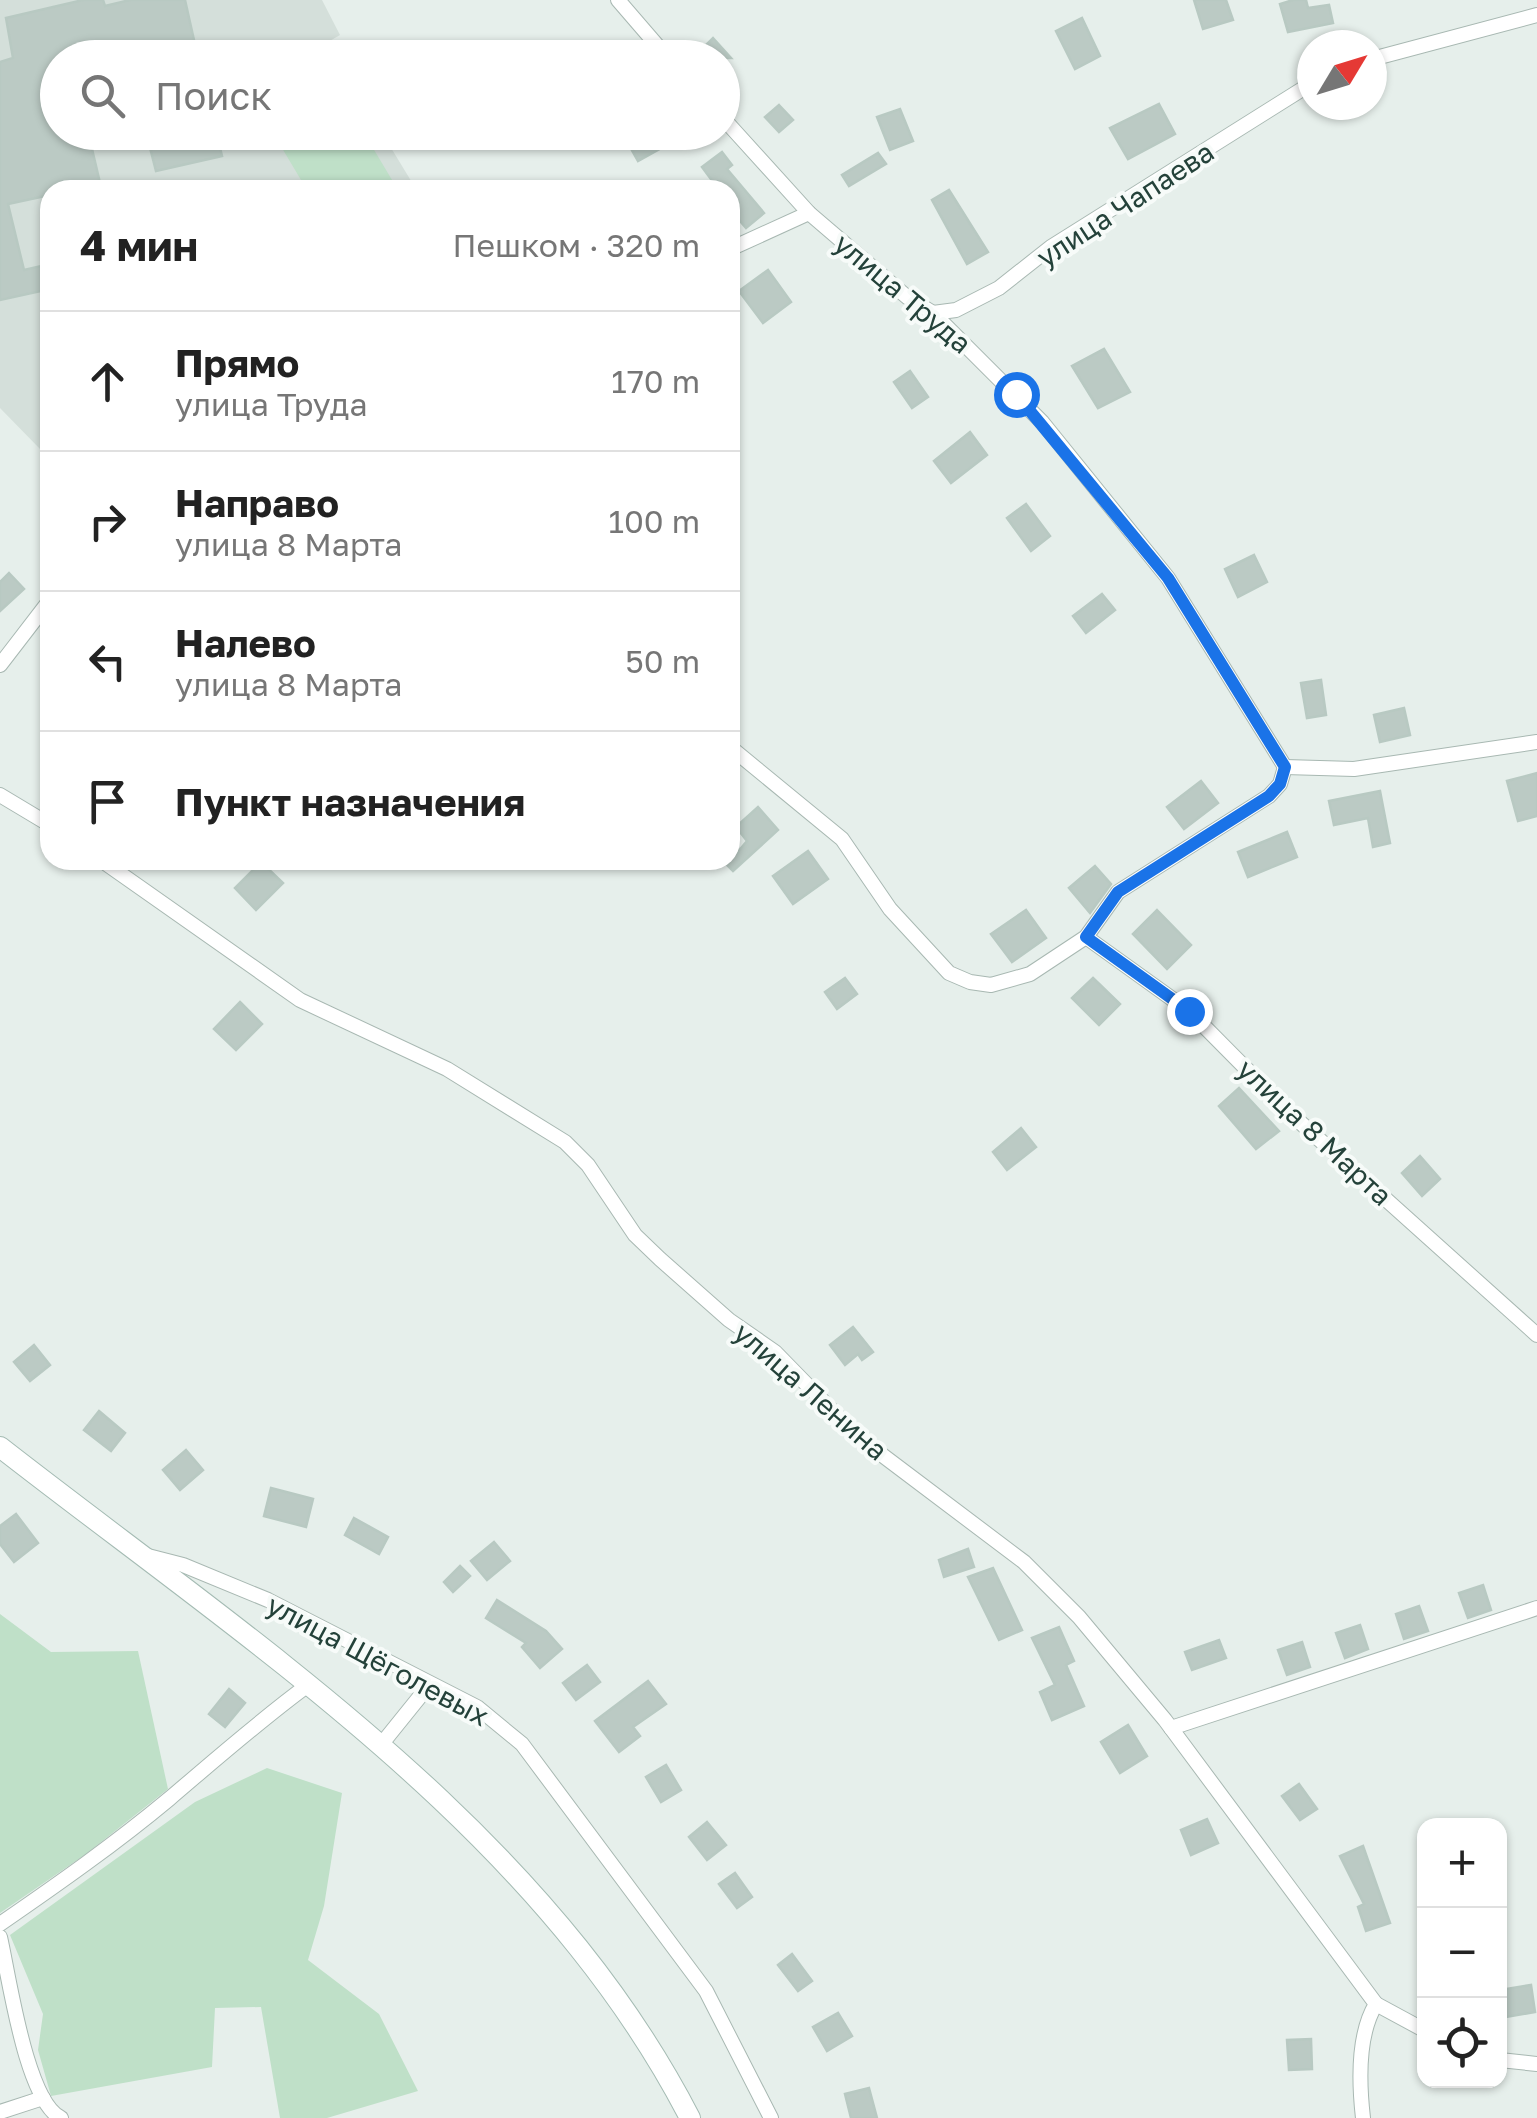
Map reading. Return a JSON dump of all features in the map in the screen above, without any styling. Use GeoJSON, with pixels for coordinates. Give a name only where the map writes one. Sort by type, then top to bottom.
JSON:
{"type":"FeatureCollection","features":[{"type":"Feature","properties":{"kind":"main road","name":"улица Щёголевых"},"geometry":{"type":"LineString","coordinates":[[0,1447],[137,1554]]}},
{"type":"Feature","properties":{"kind":"main road"},"geometry":{"type":"LineString","coordinates":[[137,1554],[308,1685],[380,1746],[542,1901],[657,2053],[690,2118]]}},
{"type":"Feature","properties":{"kind":"street"},"geometry":{"type":"LineString","coordinates":[[618,0],[652,40]]}},
{"type":"Feature","properties":{"kind":"street"},"geometry":{"type":"LineString","coordinates":[[1387,55],[1537,14]]}},
{"type":"Feature","properties":{"kind":"street","name":"улица Чапаева"},"geometry":{"type":"LineString","coordinates":[[933,314],[956,310],[1000,288],[1051,247],[1297,92]]}},
{"type":"Feature","properties":{"kind":"street","name":"улица Труда"},"geometry":{"type":"LineString","coordinates":[[740,137],[809,213],[882,277],[933,314],[1042,422],[1148,551],[1231,674],[1285,767]]}},
{"type":"Feature","properties":{"kind":"street"},"geometry":{"type":"LineString","coordinates":[[740,244],[809,213]]}},
{"type":"Feature","properties":{"kind":"street"},"geometry":{"type":"LineString","coordinates":[[0,665],[40,613]]}},
{"type":"Feature","properties":{"kind":"street"},"geometry":{"type":"LineString","coordinates":[[740,755],[842,838],[890,910],[949,972],[970,982],[1010,982],[1086,937],[1118,892],[1269,796],[1280,784],[1285,767],[1354,770],[1537,742]]}},
{"type":"Feature","properties":{"kind":"street"},"geometry":{"type":"LineString","coordinates":[[0,795],[40,819]]}},
{"type":"Feature","properties":{"kind":"street","name":"улица Ленина"},"geometry":{"type":"LineString","coordinates":[[115,870],[300,1000],[448,1069],[565,1142],[588,1165],[627,1224],[660,1260],[729,1320],[775,1352],[857,1436],[1024,1562],[1079,1618],[1171,1728],[1376,2004]]}},
{"type":"Feature","properties":{"kind":"street","name":"улица 8 Марта"},"geometry":{"type":"LineString","coordinates":[[1086,937],[1189,1011],[1292,1115],[1537,1335]]}},
{"type":"Feature","properties":{"kind":"street","name":"улица Щёголевых"},"geometry":{"type":"LineString","coordinates":[[137,1554],[184,1565],[268,1600],[478,1707],[522,1744],[706,1991],[771,2118]]}},
{"type":"Feature","properties":{"kind":"street"},"geometry":{"type":"LineString","coordinates":[[1171,1728],[1537,1608]]}},
{"type":"Feature","properties":{"kind":"street"},"geometry":{"type":"LineString","coordinates":[[380,1746],[430,1684]]}},
{"type":"Feature","properties":{"kind":"street"},"geometry":{"type":"LineString","coordinates":[[0,1924],[75,1873],[168,1800],[248,1729],[308,1685]]}},
{"type":"Feature","properties":{"kind":"street"},"geometry":{"type":"LineString","coordinates":[[0,1937],[31,2070],[42,2098],[62,2118]]}},
{"type":"Feature","properties":{"kind":"street"},"geometry":{"type":"LineString","coordinates":[[1363,2118],[1359,2084],[1368,2017],[1376,2004],[1417,2026]]}},
{"type":"Feature","properties":{"kind":"street"},"geometry":{"type":"LineString","coordinates":[[1507,2061],[1537,2064]]}},
{"type":"Feature","properties":{"kind":"street"},"geometry":{"type":"LineString","coordinates":[[0,2112],[42,2098]]}},
{"type":"Feature","properties":{"kind":"shaded area"},"geometry":{"type":"Polygon","coordinates":[[[0,0],[322,0],[340,35],[331,40],[40,40],[40,150],[392,150],[411,180],[40,180],[40,449],[0,408],[0,0]]]}},
{"type":"Feature","properties":{"kind":"green space"},"geometry":{"type":"Polygon","coordinates":[[[283,150],[374,150],[392,180],[301,180],[283,150]]]}},
{"type":"Feature","properties":{"kind":"green space"},"geometry":{"type":"Polygon","coordinates":[[[0,1614],[51,1652],[138,1651],[168,1789],[86,1854],[0,1913],[0,1614]]]}},
{"type":"Feature","properties":{"kind":"green space"},"geometry":{"type":"Polygon","coordinates":[[[267,1768],[342,1793],[324,1906],[308,1960],[379,2014],[418,2091],[327,2118],[280,2118],[261,2007],[215,2008],[212,2067],[51,2096],[38,2050],[43,2014],[10,1935],[195,1802],[267,1768]]]}},
{"type":"Feature","properties":{"kind":"building"},"geometry":{"type":"Polygon","coordinates":[[[83,0],[103,0],[105,6],[130,0],[185,0],[194,40],[40,40],[40,150],[92,150],[99,180],[40,180],[40,197],[8,204],[24,270],[40,266],[40,291],[0,300],[0,62],[13,58],[6,18],[83,0]]]}},
{"type":"Feature","properties":{"kind":"building"},"geometry":{"type":"Polygon","coordinates":[[[1194,0],[1226,0],[1233,20],[1203,29],[1194,0]]]}},
{"type":"Feature","properties":{"kind":"building"},"geometry":{"type":"Polygon","coordinates":[[[1306,0],[1308,8],[1329,5],[1333,23],[1288,32],[1280,4],[1306,0]]]}},
{"type":"Feature","properties":{"kind":"building"},"geometry":{"type":"Polygon","coordinates":[[[1082,18],[1100,56],[1075,69],[1056,31],[1082,18]]]}},
{"type":"Feature","properties":{"kind":"building"},"geometry":{"type":"Polygon","coordinates":[[[1159,104],[1175,134],[1128,159],[1110,128],[1159,104]]]}},
{"type":"Feature","properties":{"kind":"building"},"geometry":{"type":"Polygon","coordinates":[[[779,105],[793,120],[779,132],[765,117],[779,105]]]}},
{"type":"Feature","properties":{"kind":"building"},"geometry":{"type":"Polygon","coordinates":[[[900,109],[913,141],[890,150],[877,117],[900,109]]]}},
{"type":"Feature","properties":{"kind":"building"},"geometry":{"type":"Polygon","coordinates":[[[151,150],[220,150],[222,156],[156,171],[151,150]]]}},
{"type":"Feature","properties":{"kind":"building"},"geometry":{"type":"Polygon","coordinates":[[[632,150],[658,150],[638,161],[632,150]]]}},
{"type":"Feature","properties":{"kind":"building"},"geometry":{"type":"Polygon","coordinates":[[[722,152],[732,165],[727,169],[736,180],[712,180],[702,167],[722,152]]]}},
{"type":"Feature","properties":{"kind":"building"},"geometry":{"type":"Polygon","coordinates":[[[878,153],[886,164],[849,186],[842,175],[878,153]]]}},
{"type":"Feature","properties":{"kind":"building"},"geometry":{"type":"Polygon","coordinates":[[[740,184],[764,213],[746,228],[740,221],[740,184]]]}},
{"type":"Feature","properties":{"kind":"building"},"geometry":{"type":"Polygon","coordinates":[[[949,190],[988,252],[967,264],[932,200],[949,190]]]}},
{"type":"Feature","properties":{"kind":"building"},"geometry":{"type":"Polygon","coordinates":[[[768,270],[791,302],[763,323],[740,290],[768,270]]]}},
{"type":"Feature","properties":{"kind":"building"},"geometry":{"type":"Polygon","coordinates":[[[1104,349],[1130,392],[1098,408],[1072,366],[1104,349]]]}},
{"type":"Feature","properties":{"kind":"building"},"geometry":{"type":"Polygon","coordinates":[[[910,371],[928,397],[912,408],[894,382],[910,371]]]}},
{"type":"Feature","properties":{"kind":"building"},"geometry":{"type":"Polygon","coordinates":[[[970,432],[987,455],[951,483],[934,461],[970,432]]]}},
{"type":"Feature","properties":{"kind":"building"},"geometry":{"type":"Polygon","coordinates":[[[1026,504],[1050,536],[1031,551],[1007,518],[1026,504]]]}},
{"type":"Feature","properties":{"kind":"building"},"geometry":{"type":"Polygon","coordinates":[[[1254,555],[1267,582],[1238,597],[1225,569],[1254,555]]]}},
{"type":"Feature","properties":{"kind":"building"},"geometry":{"type":"Polygon","coordinates":[[[9,573],[24,589],[0,611],[0,582],[9,573]]]}},
{"type":"Feature","properties":{"kind":"building"},"geometry":{"type":"Polygon","coordinates":[[[1102,594],[1115,610],[1086,633],[1073,616],[1102,594]]]}},
{"type":"Feature","properties":{"kind":"building"},"geometry":{"type":"Polygon","coordinates":[[[1321,680],[1326,715],[1307,718],[1301,683],[1321,680]]]}},
{"type":"Feature","properties":{"kind":"building"},"geometry":{"type":"Polygon","coordinates":[[[1404,708],[1410,735],[1380,742],[1374,715],[1404,708]]]}},
{"type":"Feature","properties":{"kind":"building"},"geometry":{"type":"Polygon","coordinates":[[[1537,773],[1537,816],[1518,821],[1507,781],[1537,773]]]}},
{"type":"Feature","properties":{"kind":"building"},"geometry":{"type":"Polygon","coordinates":[[[1201,781],[1218,803],[1184,829],[1167,807],[1201,781]]]}},
{"type":"Feature","properties":{"kind":"building"},"geometry":{"type":"Polygon","coordinates":[[[1380,791],[1390,843],[1373,847],[1368,818],[1334,825],[1329,801],[1380,791]]]}},
{"type":"Feature","properties":{"kind":"building"},"geometry":{"type":"Polygon","coordinates":[[[758,807],[778,830],[740,865],[740,849],[747,841],[740,832],[740,823],[758,807]]]}},
{"type":"Feature","properties":{"kind":"building"},"geometry":{"type":"Polygon","coordinates":[[[1287,832],[1297,857],[1248,877],[1238,852],[1287,832]]]}},
{"type":"Feature","properties":{"kind":"building"},"geometry":{"type":"Polygon","coordinates":[[[808,851],[828,879],[793,904],[773,876],[808,851]]]}},
{"type":"Feature","properties":{"kind":"building"},"geometry":{"type":"Polygon","coordinates":[[[1095,866],[1111,884],[1090,913],[1069,888],[1095,866]]]}},
{"type":"Feature","properties":{"kind":"building"},"geometry":{"type":"Polygon","coordinates":[[[253,870],[269,870],[283,883],[256,910],[235,888],[253,870]]]}},
{"type":"Feature","properties":{"kind":"building"},"geometry":{"type":"Polygon","coordinates":[[[1026,910],[1046,938],[1012,962],[991,934],[1026,910]]]}},
{"type":"Feature","properties":{"kind":"building"},"geometry":{"type":"Polygon","coordinates":[[[1157,910],[1191,945],[1167,969],[1133,934],[1157,910]]]}},
{"type":"Feature","properties":{"kind":"building"},"geometry":{"type":"Polygon","coordinates":[[[845,978],[857,994],[837,1009],[825,992],[845,978]]]}},
{"type":"Feature","properties":{"kind":"building"},"geometry":{"type":"Polygon","coordinates":[[[1093,978],[1120,1004],[1099,1025],[1072,998],[1093,978]]]}},
{"type":"Feature","properties":{"kind":"building"},"geometry":{"type":"Polygon","coordinates":[[[240,1002],[262,1024],[236,1050],[214,1029],[240,1002]]]}},
{"type":"Feature","properties":{"kind":"building"},"geometry":{"type":"Polygon","coordinates":[[[1239,1088],[1279,1131],[1256,1149],[1219,1106],[1239,1088]]]}},
{"type":"Feature","properties":{"kind":"building"},"geometry":{"type":"Polygon","coordinates":[[[1021,1128],[1036,1147],[1007,1170],[993,1152],[1021,1128]]]}},
{"type":"Feature","properties":{"kind":"building"},"geometry":{"type":"Polygon","coordinates":[[[1420,1156],[1440,1179],[1422,1196],[1402,1173],[1420,1156]]]}},
{"type":"Feature","properties":{"kind":"building"},"geometry":{"type":"Polygon","coordinates":[[[853,1327],[873,1352],[862,1360],[858,1354],[845,1365],[830,1345],[853,1327]]]}},
{"type":"Feature","properties":{"kind":"building"},"geometry":{"type":"Polygon","coordinates":[[[34,1345],[50,1365],[30,1381],[14,1362],[34,1345]]]}},
{"type":"Feature","properties":{"kind":"building"},"geometry":{"type":"Polygon","coordinates":[[[99,1411],[125,1433],[111,1451],[84,1430],[99,1411]]]}},
{"type":"Feature","properties":{"kind":"building"},"geometry":{"type":"Polygon","coordinates":[[[186,1450],[203,1470],[180,1490],[163,1470],[186,1450]]]}},
{"type":"Feature","properties":{"kind":"building"},"geometry":{"type":"Polygon","coordinates":[[[271,1488],[313,1499],[306,1527],[264,1516],[271,1488]]]}},
{"type":"Feature","properties":{"kind":"building"},"geometry":{"type":"Polygon","coordinates":[[[16,1514],[38,1543],[14,1562],[0,1544],[0,1526],[16,1514]]]}},
{"type":"Feature","properties":{"kind":"building"},"geometry":{"type":"Polygon","coordinates":[[[354,1518],[388,1537],[379,1554],[345,1535],[354,1518]]]}},
{"type":"Feature","properties":{"kind":"building"},"geometry":{"type":"Polygon","coordinates":[[[494,1542],[510,1561],[487,1580],[471,1561],[494,1542]]]}},
{"type":"Feature","properties":{"kind":"building"},"geometry":{"type":"Polygon","coordinates":[[[968,1549],[974,1567],[944,1577],[939,1560],[968,1549]]]}},
{"type":"Feature","properties":{"kind":"building"},"geometry":{"type":"Polygon","coordinates":[[[460,1566],[470,1576],[453,1592],[444,1582],[460,1566]]]}},
{"type":"Feature","properties":{"kind":"building"},"geometry":{"type":"Polygon","coordinates":[[[993,1568],[1022,1630],[999,1640],[968,1577],[993,1568]]]}},
{"type":"Feature","properties":{"kind":"building"},"geometry":{"type":"Polygon","coordinates":[[[1483,1585],[1491,1610],[1468,1618],[1459,1593],[1483,1585]]]}},
{"type":"Feature","properties":{"kind":"building"},"geometry":{"type":"Polygon","coordinates":[[[497,1600],[546,1631],[562,1649],[540,1668],[522,1647],[526,1643],[486,1618],[497,1600]]]}},
{"type":"Feature","properties":{"kind":"building"},"geometry":{"type":"Polygon","coordinates":[[[1419,1606],[1428,1631],[1404,1639],[1396,1614],[1419,1606]]]}},
{"type":"Feature","properties":{"kind":"building"},"geometry":{"type":"Polygon","coordinates":[[[1360,1625],[1368,1649],[1345,1658],[1336,1633],[1360,1625]]]}},
{"type":"Feature","properties":{"kind":"building"},"geometry":{"type":"Polygon","coordinates":[[[1059,1627],[1074,1661],[1066,1665],[1084,1706],[1052,1720],[1040,1692],[1055,1685],[1032,1638],[1059,1627]]]}},
{"type":"Feature","properties":{"kind":"building"},"geometry":{"type":"Polygon","coordinates":[[[1219,1640],[1226,1658],[1192,1670],[1185,1652],[1219,1640]]]}},
{"type":"Feature","properties":{"kind":"building"},"geometry":{"type":"Polygon","coordinates":[[[1302,1642],[1310,1667],[1287,1675],[1278,1650],[1302,1642]]]}},
{"type":"Feature","properties":{"kind":"building"},"geometry":{"type":"Polygon","coordinates":[[[587,1665],[600,1682],[576,1700],[563,1683],[587,1665]]]}},
{"type":"Feature","properties":{"kind":"building"},"geometry":{"type":"Polygon","coordinates":[[[648,1681],[666,1704],[633,1727],[640,1736],[619,1752],[595,1721],[648,1681]]]}},
{"type":"Feature","properties":{"kind":"building"},"geometry":{"type":"Polygon","coordinates":[[[229,1689],[245,1703],[225,1727],[209,1714],[229,1689]]]}},
{"type":"Feature","properties":{"kind":"building"},"geometry":{"type":"Polygon","coordinates":[[[1128,1725],[1147,1756],[1120,1773],[1101,1742],[1128,1725]]]}},
{"type":"Feature","properties":{"kind":"building"},"geometry":{"type":"Polygon","coordinates":[[[666,1765],[681,1790],[661,1802],[646,1777],[666,1765]]]}},
{"type":"Feature","properties":{"kind":"building"},"geometry":{"type":"Polygon","coordinates":[[[1299,1784],[1317,1809],[1300,1820],[1282,1796],[1299,1784]]]}},
{"type":"Feature","properties":{"kind":"building"},"geometry":{"type":"Polygon","coordinates":[[[1207,1819],[1218,1843],[1191,1855],[1181,1830],[1207,1819]]]}},
{"type":"Feature","properties":{"kind":"building"},"geometry":{"type":"Polygon","coordinates":[[[707,1822],[726,1845],[707,1860],[689,1837],[707,1822]]]}},
{"type":"Feature","properties":{"kind":"building"},"geometry":{"type":"Polygon","coordinates":[[[1363,1846],[1390,1923],[1366,1931],[1358,1907],[1364,1904],[1340,1856],[1363,1846]]]}},
{"type":"Feature","properties":{"kind":"building"},"geometry":{"type":"Polygon","coordinates":[[[735,1873],[752,1897],[737,1908],[719,1884],[735,1873]]]}},
{"type":"Feature","properties":{"kind":"building"},"geometry":{"type":"Polygon","coordinates":[[[792,1954],[812,1981],[798,1991],[778,1965],[792,1954]]]}},
{"type":"Feature","properties":{"kind":"building"},"geometry":{"type":"Polygon","coordinates":[[[1531,1985],[1535,2012],[1507,2017],[1507,1989],[1531,1985]]]}},
{"type":"Feature","properties":{"kind":"building"},"geometry":{"type":"Polygon","coordinates":[[[838,2013],[852,2036],[827,2051],[813,2027],[838,2013]]]}},
{"type":"Feature","properties":{"kind":"building"},"geometry":{"type":"Polygon","coordinates":[[[1311,2039],[1312,2069],[1289,2070],[1287,2040],[1311,2039]]]}},
{"type":"Feature","properties":{"kind":"building"},"geometry":{"type":"Polygon","coordinates":[[[869,2088],[877,2118],[851,2118],[845,2094],[869,2088]]]}},
{"type":"Feature","properties":{"kind":"route"},"geometry":{"type":"LineString","coordinates":[[1016,394],[1168,578],[1231,674],[1285,767],[1280,784],[1269,796],[1118,892],[1086,937],[1189,1011]]}}]}
